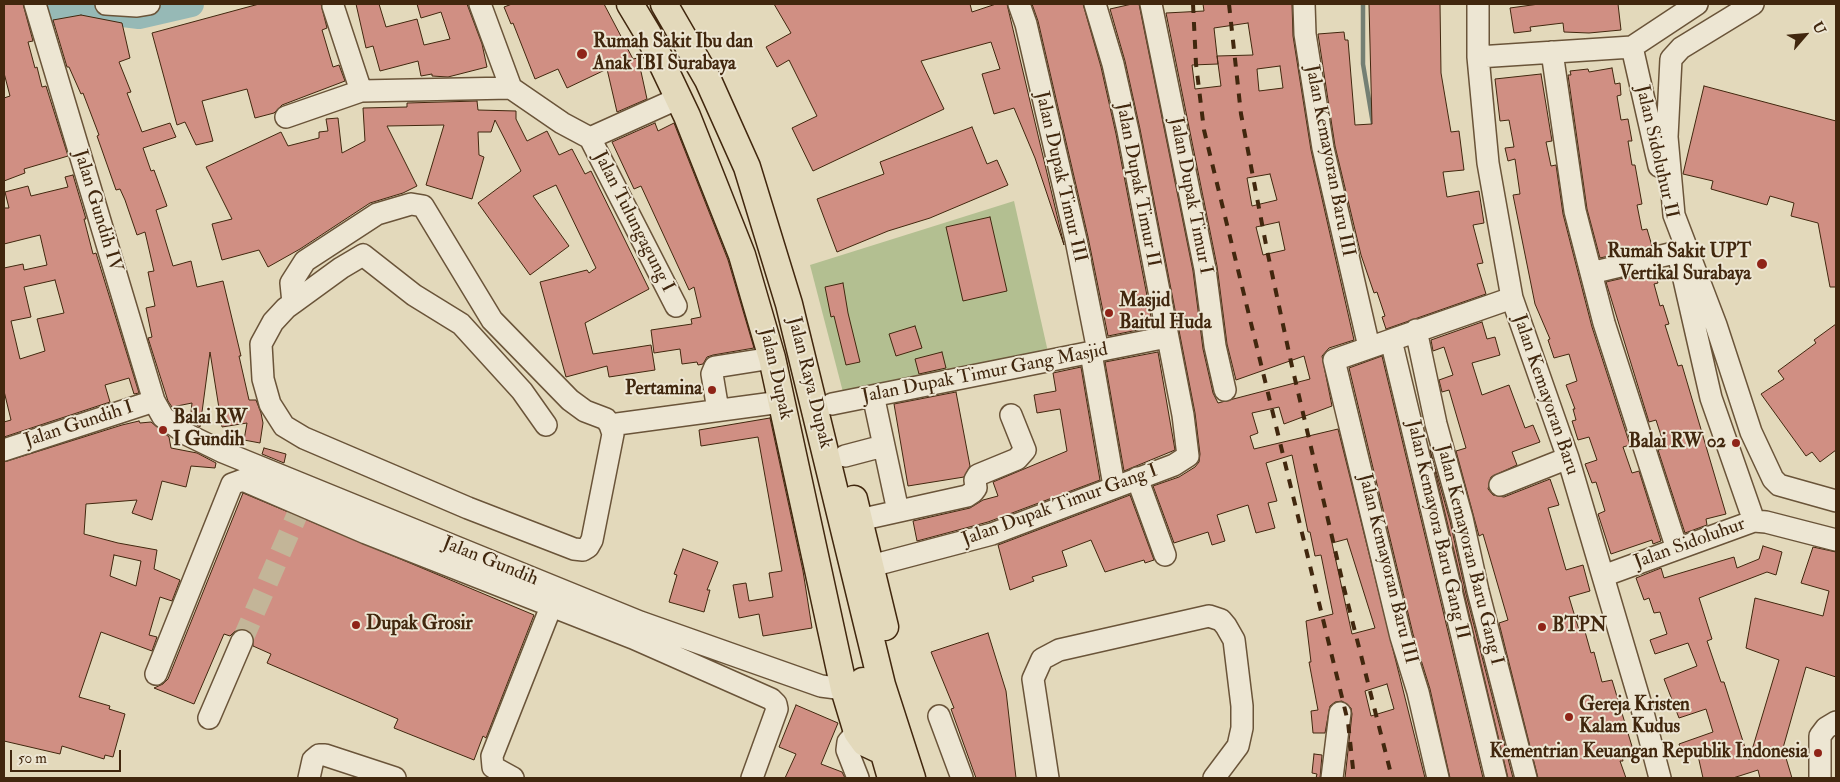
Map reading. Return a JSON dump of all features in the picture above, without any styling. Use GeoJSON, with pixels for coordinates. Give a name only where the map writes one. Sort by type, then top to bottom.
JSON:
{"type":"FeatureCollection","features":[{"type":"Feature","properties":{"kind":"main road","name":"Jalan Dupak"},"geometry":{"type":"LineString","coordinates":[[630,4],[648,34],[679,98],[755,271],[781,402],[810,496],[844,689],[858,732]]}},
{"type":"Feature","properties":{"kind":"main road","name":"Jalan Raya Dupak"},"geometry":{"type":"LineString","coordinates":[[646,4],[691,50],[693,86],[732,173],[755,271],[786,351],[810,496],[898,767]]}},
{"type":"Feature","properties":{"kind":"main road","name":"Jalan Raya Dupak"},"geometry":{"type":"LineString","coordinates":[[664,4],[708,80],[747,167],[789,304],[854,579],[882,684],[898,767]]}},
{"type":"Feature","properties":{"kind":"main road"},"geometry":{"type":"LineString","coordinates":[[685,4],[691,50],[759,155],[785,228],[832,404],[913,736],[898,767],[866,743],[858,732]]}},
{"type":"Feature","properties":{"kind":"street"},"geometry":{"type":"LineString","coordinates":[[106,4],[141,4]]}},
{"type":"Feature","properties":{"kind":"street"},"geometry":{"type":"LineString","coordinates":[[480,4],[510,88]]}},
{"type":"Feature","properties":{"kind":"street","name":"Jalan Dupak Timur III"},"geometry":{"type":"LineString","coordinates":[[1019,4],[1026,24],[1076,240],[1114,486]]}},
{"type":"Feature","properties":{"kind":"street","name":"Jalan Dupak Timur II"},"geometry":{"type":"LineString","coordinates":[[1096,4],[1113,64],[1128,131],[1166,337],[1183,416],[1188,456]]}},
{"type":"Feature","properties":{"kind":"street","name":"Jalan Dupak Timur I"},"geometry":{"type":"LineString","coordinates":[[1151,4],[1205,270],[1214,336],[1226,390]]}},
{"type":"Feature","properties":{"kind":"street","name":"Jalan Kemayoran Baru III"},"geometry":{"type":"LineString","coordinates":[[1304,4],[1305,34],[1323,148],[1369,347],[1334,360],[1401,637],[1418,692],[1438,778]]}},
{"type":"Feature","properties":{"kind":"street","name":"Jalan Kemayoran Baru"},"geometry":{"type":"LineString","coordinates":[[1478,4],[1478,56],[1488,162],[1512,298],[1568,458],[1641,704],[1660,778]]}},
{"type":"Feature","properties":{"kind":"street"},"geometry":{"type":"LineString","coordinates":[[1478,56],[1632,47],[1697,4]]}},
{"type":"Feature","properties":{"kind":"street"},"geometry":{"type":"LineString","coordinates":[[1753,4],[1682,48],[1670,59],[1668,138],[1674,215],[1716,326],[1751,432],[1772,479],[1779,485],[1836,501]]}},
{"type":"Feature","properties":{"kind":"street"},"geometry":{"type":"LineString","coordinates":[[333,6],[361,91]]}},
{"type":"Feature","properties":{"kind":"street","name":"Jalan Gundih IV"},"geometry":{"type":"LineString","coordinates":[[37,11],[154,401]]}},
{"type":"Feature","properties":{"kind":"street","name":"Jalan Sidoluhur II"},"geometry":{"type":"LineString","coordinates":[[1632,47],[1711,398],[1754,521]]}},
{"type":"Feature","properties":{"kind":"street"},"geometry":{"type":"LineString","coordinates":[[1552,52],[1575,211],[1604,323],[1677,549]]}},
{"type":"Feature","properties":{"kind":"street"},"geometry":{"type":"LineString","coordinates":[[286,117],[361,91],[510,88],[562,123],[590,138],[679,98]]}},
{"type":"Feature","properties":{"kind":"street","name":"Jalan Tulungagung I"},"geometry":{"type":"LineString","coordinates":[[590,138],[676,306]]}},
{"type":"Feature","properties":{"kind":"street"},"geometry":{"type":"LineString","coordinates":[[293,303],[291,283],[305,261],[378,214],[411,204],[422,206],[492,320],[570,400],[585,411],[606,419],[610,425],[613,434],[592,540],[588,547],[583,550],[574,549],[468,508],[304,438],[284,426],[270,404],[263,378],[261,344],[278,315],[341,268],[366,256],[414,295],[461,324],[522,392],[546,426]]}},
{"type":"Feature","properties":{"kind":"street"},"geometry":{"type":"LineString","coordinates":[[1592,273],[1678,252]]}},
{"type":"Feature","properties":{"kind":"street"},"geometry":{"type":"LineString","coordinates":[[1369,347],[1512,298]]}},
{"type":"Feature","properties":{"kind":"street"},"geometry":{"type":"LineString","coordinates":[[461,324],[492,320]]}},
{"type":"Feature","properties":{"kind":"street","name":"Jalan Kemayoran Baru Gang I"},"geometry":{"type":"LineString","coordinates":[[1416,330],[1429,396],[1462,518],[1478,592],[1526,778]]}},
{"type":"Feature","properties":{"kind":"street","name":"Jalan Dupak Timur Gang Masjid"},"geometry":{"type":"LineString","coordinates":[[832,404],[1166,337]]}},
{"type":"Feature","properties":{"kind":"street","name":"Jalan Kemayora Baru Gang II"},"geometry":{"type":"LineString","coordinates":[[1391,340],[1496,778]]}},
{"type":"Feature","properties":{"kind":"street"},"geometry":{"type":"LineString","coordinates":[[718,410],[712,374],[715,367],[772,358]]}},
{"type":"Feature","properties":{"kind":"street","name":"Jalan Gundih I"},"geometry":{"type":"LineString","coordinates":[[4,450],[154,401]]}},
{"type":"Feature","properties":{"kind":"street","name":"Jalan Gundih"},"geometry":{"type":"LineString","coordinates":[[154,401],[163,417],[188,435],[223,452],[304,503],[555,598],[640,622],[821,686],[844,689]]}},
{"type":"Feature","properties":{"kind":"street"},"geometry":{"type":"LineString","coordinates":[[610,425],[781,402]]}},
{"type":"Feature","properties":{"kind":"street"},"geometry":{"type":"LineString","coordinates":[[875,404],[898,512]]}},
{"type":"Feature","properties":{"kind":"street"},"geometry":{"type":"LineString","coordinates":[[859,520],[967,496],[976,488],[975,480],[978,475],[1022,455],[1025,450],[1011,415]]}},
{"type":"Feature","properties":{"kind":"street"},"geometry":{"type":"LineString","coordinates":[[845,456],[883,446]]}},
{"type":"Feature","properties":{"kind":"street","name":"Jalan Dupak Timur Gang I"},"geometry":{"type":"LineString","coordinates":[[871,566],[992,534],[1060,510],[1114,486],[1174,465],[1188,456]]}},
{"type":"Feature","properties":{"kind":"street"},"geometry":{"type":"LineString","coordinates":[[1500,485],[1568,458]]}},
{"type":"Feature","properties":{"kind":"street"},"geometry":{"type":"LineString","coordinates":[[1137,478],[1165,556]]}},
{"type":"Feature","properties":{"kind":"street"},"geometry":{"type":"LineString","coordinates":[[156,674],[232,484],[238,480],[246,480],[304,503]]}},
{"type":"Feature","properties":{"kind":"street","name":"Jalan Sidoluhur"},"geometry":{"type":"LineString","coordinates":[[1603,576],[1754,521],[1766,522],[1836,540]]}},
{"type":"Feature","properties":{"kind":"street"},"geometry":{"type":"LineString","coordinates":[[514,778],[492,767],[492,756],[555,598],[632,638],[775,702],[776,709],[752,778]]}},
{"type":"Feature","properties":{"kind":"street"},"geometry":{"type":"LineString","coordinates":[[1048,778],[1033,679],[1042,659],[1060,650],[1209,616],[1221,620],[1234,640],[1242,706],[1242,728],[1238,746],[1214,778]]}},
{"type":"Feature","properties":{"kind":"street"},"geometry":{"type":"LineString","coordinates":[[209,718],[242,642]]}},
{"type":"Feature","properties":{"kind":"street"},"geometry":{"type":"LineString","coordinates":[[1332,778],[1340,713]]}},
{"type":"Feature","properties":{"kind":"street"},"geometry":{"type":"LineString","coordinates":[[939,716],[962,778]]}},
{"type":"Feature","properties":{"kind":"street"},"geometry":{"type":"LineString","coordinates":[[1820,778],[1827,757],[1820,736],[1826,728],[1836,722]]}},
{"type":"Feature","properties":{"kind":"street"},"geometry":{"type":"LineString","coordinates":[[858,732],[848,742],[847,750],[858,778]]}},
{"type":"Feature","properties":{"kind":"street"},"geometry":{"type":"LineString","coordinates":[[309,778],[313,760],[319,755],[326,755],[395,778]]}},
{"type":"Feature","properties":{"kind":"green space"},"geometry":{"type":"Polygon","coordinates":[[[1014,201],[1048,352],[844,396],[810,265],[1014,201]]]}},
{"type":"Feature","properties":{"kind":"building"},"geometry":{"type":"Polygon","coordinates":[[[4,4],[23,4],[33,41],[28,42],[35,68],[37,67],[42,87],[46,86],[68,156],[24,169],[25,173],[4,181],[4,98],[10,96],[4,73],[4,4]]]}},
{"type":"Feature","properties":{"kind":"building"},"geometry":{"type":"Polygon","coordinates":[[[259,4],[321,4],[327,28],[322,30],[333,67],[339,65],[345,81],[282,105],[274,113],[255,118],[247,89],[202,101],[213,141],[196,145],[185,122],[177,125],[152,33],[259,4]]]}},
{"type":"Feature","properties":{"kind":"building"},"geometry":{"type":"Polygon","coordinates":[[[356,4],[379,4],[386,27],[417,19],[424,45],[450,39],[441,12],[421,18],[417,4],[467,4],[482,44],[487,67],[448,77],[432,76],[432,74],[421,76],[418,61],[380,71],[373,46],[366,48],[356,4]]]}},
{"type":"Feature","properties":{"kind":"building"},"geometry":{"type":"Polygon","coordinates":[[[512,4],[604,4],[633,59],[638,58],[647,99],[617,112],[607,69],[567,88],[558,69],[535,79],[513,23],[511,24],[504,7],[512,4]]]}},
{"type":"Feature","properties":{"kind":"building"},"geometry":{"type":"Polygon","coordinates":[[[774,4],[970,4],[972,12],[996,4],[1007,4],[1064,245],[1035,158],[1014,108],[994,114],[982,74],[1000,69],[991,42],[921,61],[944,109],[813,171],[792,128],[817,116],[789,60],[777,67],[766,47],[791,33],[774,4]]]}},
{"type":"Feature","properties":{"kind":"building"},"geometry":{"type":"Polygon","coordinates":[[[1032,4],[1083,4],[1101,67],[1116,134],[1153,327],[1108,336],[1088,237],[1038,21],[1032,4]]]}},
{"type":"Feature","properties":{"kind":"building"},"geometry":{"type":"Polygon","coordinates":[[[1139,4],[1193,271],[1203,349],[1213,393],[1218,403],[1310,379],[1304,356],[1236,380],[1227,344],[1217,266],[1166,13],[1204,11],[1203,4],[1292,4],[1293,36],[1311,150],[1354,340],[1329,348],[1322,356],[1332,406],[1284,424],[1279,407],[1252,413],[1258,433],[1250,436],[1254,449],[1338,429],[1425,778],[1345,778],[1352,714],[1351,708],[1342,701],[1335,702],[1330,706],[1325,733],[1313,733],[1311,711],[1318,710],[1309,662],[1311,662],[1306,621],[1333,614],[1321,555],[1315,556],[1310,532],[1308,532],[1292,455],[1266,463],[1277,501],[1268,503],[1275,528],[1256,533],[1248,505],[1217,515],[1225,541],[1212,545],[1208,532],[1174,543],[1153,486],[1179,477],[1195,467],[1199,462],[1200,454],[1195,413],[1140,129],[1125,61],[1110,9],[1139,4]],[[1248,23],[1214,28],[1217,56],[1253,55],[1248,23]],[[1218,61],[1218,64],[1192,65],[1195,89],[1221,86],[1218,61]],[[1280,66],[1257,69],[1259,91],[1283,88],[1280,66]],[[1270,174],[1247,178],[1252,206],[1277,200],[1270,174]],[[1279,222],[1256,227],[1263,255],[1285,250],[1279,222]],[[1347,539],[1332,543],[1352,634],[1375,628],[1347,539]],[[1387,684],[1365,691],[1371,716],[1394,709],[1387,684]]]}},
{"type":"Feature","properties":{"kind":"building"},"geometry":{"type":"Polygon","coordinates":[[[1369,4],[1440,4],[1441,73],[1451,132],[1459,131],[1464,170],[1443,172],[1447,197],[1479,191],[1484,223],[1473,225],[1483,263],[1477,264],[1486,294],[1386,329],[1382,317],[1385,316],[1377,292],[1374,293],[1361,255],[1335,146],[1318,34],[1344,32],[1345,40],[1348,40],[1355,125],[1372,124],[1369,4]]]}},
{"type":"Feature","properties":{"kind":"building"},"geometry":{"type":"Polygon","coordinates":[[[1539,4],[1618,4],[1621,30],[1589,33],[1564,32],[1563,23],[1530,27],[1531,31],[1514,33],[1510,8],[1539,4]]]}},
{"type":"Feature","properties":{"kind":"building"},"geometry":{"type":"Polygon","coordinates":[[[81,15],[122,23],[130,58],[119,62],[131,92],[127,93],[142,132],[170,123],[176,137],[143,148],[151,171],[154,170],[167,206],[156,210],[173,266],[191,261],[197,287],[223,281],[241,356],[239,356],[249,400],[256,400],[261,413],[263,423],[260,443],[244,440],[247,423],[222,427],[210,352],[200,427],[190,421],[192,403],[172,407],[168,401],[148,338],[152,337],[146,308],[155,306],[148,272],[154,271],[145,232],[137,235],[120,189],[116,190],[97,136],[99,135],[83,93],[81,94],[69,67],[67,67],[53,20],[81,15]]]}},
{"type":"Feature","properties":{"kind":"building"},"geometry":{"type":"Polygon","coordinates":[[[1612,68],[1615,84],[1620,83],[1621,95],[1617,96],[1621,120],[1628,119],[1632,141],[1628,141],[1632,165],[1635,165],[1642,204],[1637,205],[1642,230],[1647,229],[1652,246],[1600,258],[1587,209],[1568,75],[1571,75],[1570,71],[1588,69],[1589,72],[1612,68]]]}},
{"type":"Feature","properties":{"kind":"building"},"geometry":{"type":"Polygon","coordinates":[[[1541,74],[1552,141],[1546,142],[1551,166],[1556,165],[1563,214],[1592,327],[1630,445],[1623,447],[1632,473],[1639,471],[1661,541],[1653,544],[1652,540],[1611,554],[1598,514],[1605,511],[1596,482],[1592,483],[1585,464],[1597,460],[1589,437],[1578,440],[1572,421],[1576,420],[1573,409],[1575,409],[1566,385],[1577,381],[1569,354],[1554,358],[1548,340],[1550,339],[1535,304],[1513,195],[1520,194],[1515,159],[1508,161],[1505,148],[1514,147],[1509,120],[1500,121],[1495,79],[1541,74]]]}},
{"type":"Feature","properties":{"kind":"building"},"geometry":{"type":"Polygon","coordinates":[[[1704,86],[1836,121],[1836,287],[1830,287],[1818,223],[1791,216],[1794,203],[1770,196],[1767,205],[1711,189],[1713,181],[1683,174],[1704,86]]]}},
{"type":"Feature","properties":{"kind":"building"},"geometry":{"type":"Polygon","coordinates":[[[477,101],[478,110],[516,111],[516,119],[527,141],[547,131],[559,155],[572,149],[585,174],[591,171],[649,289],[585,323],[593,354],[651,345],[655,370],[609,377],[607,366],[566,377],[540,282],[587,270],[589,273],[596,268],[556,185],[533,196],[569,246],[530,275],[478,203],[521,171],[495,120],[491,132],[478,132],[479,155],[484,157],[472,199],[426,185],[444,125],[387,126],[417,186],[403,193],[370,203],[300,249],[268,267],[259,250],[222,260],[212,224],[232,219],[206,167],[281,132],[288,146],[319,138],[319,132],[328,131],[326,119],[338,118],[342,153],[365,141],[363,108],[407,107],[407,103],[477,101]]]}},
{"type":"Feature","properties":{"kind":"building"},"geometry":{"type":"Polygon","coordinates":[[[655,123],[658,131],[674,123],[728,260],[754,348],[713,355],[707,357],[703,364],[698,365],[697,362],[682,364],[680,349],[654,353],[651,330],[692,324],[691,319],[701,317],[694,287],[689,290],[641,186],[634,189],[612,142],[655,123]]]}},
{"type":"Feature","properties":{"kind":"building"},"geometry":{"type":"Polygon","coordinates":[[[972,127],[987,164],[997,160],[1008,185],[930,218],[888,231],[837,252],[817,199],[884,174],[880,162],[972,127]]]}},
{"type":"Feature","properties":{"kind":"building"},"geometry":{"type":"Polygon","coordinates":[[[73,175],[86,219],[84,219],[93,254],[96,253],[139,393],[134,394],[129,378],[105,385],[110,402],[4,437],[4,422],[11,420],[4,391],[4,268],[23,264],[24,270],[47,265],[40,235],[4,244],[4,208],[9,208],[5,192],[28,186],[31,196],[68,187],[65,177],[73,175]],[[55,280],[24,287],[31,317],[11,321],[20,359],[45,351],[37,319],[64,313],[55,280]]]}},
{"type":"Feature","properties":{"kind":"building"},"geometry":{"type":"Polygon","coordinates":[[[990,217],[1007,291],[963,301],[946,227],[990,217]]]}},
{"type":"Feature","properties":{"kind":"building"},"geometry":{"type":"Polygon","coordinates":[[[1654,271],[1658,283],[1654,284],[1660,306],[1663,305],[1669,324],[1665,325],[1678,366],[1682,365],[1726,514],[1706,519],[1707,525],[1685,533],[1658,450],[1665,448],[1656,420],[1649,422],[1606,282],[1654,271]]]}},
{"type":"Feature","properties":{"kind":"building"},"geometry":{"type":"Polygon","coordinates":[[[843,283],[860,362],[846,365],[834,316],[831,317],[825,287],[843,283]]]}},
{"type":"Feature","properties":{"kind":"building"},"geometry":{"type":"Polygon","coordinates":[[[1482,322],[1487,339],[1495,337],[1500,355],[1472,363],[1482,395],[1509,385],[1525,428],[1533,425],[1540,442],[1512,452],[1517,465],[1491,477],[1488,489],[1493,495],[1504,497],[1550,479],[1559,505],[1548,508],[1566,570],[1583,565],[1590,591],[1569,597],[1579,630],[1584,628],[1591,653],[1594,652],[1602,682],[1612,680],[1634,753],[1622,756],[1623,761],[1620,761],[1626,778],[1538,778],[1499,623],[1508,620],[1483,534],[1479,536],[1456,451],[1466,448],[1449,390],[1442,392],[1439,380],[1453,375],[1444,347],[1433,351],[1431,340],[1482,322]]]}},
{"type":"Feature","properties":{"kind":"building"},"geometry":{"type":"Polygon","coordinates":[[[1836,324],[1836,450],[1820,462],[1812,452],[1806,456],[1761,394],[1784,379],[1778,371],[1816,343],[1814,340],[1836,324]]]}},
{"type":"Feature","properties":{"kind":"building"},"geometry":{"type":"Polygon","coordinates":[[[915,326],[922,348],[896,356],[889,334],[915,326]]]}},
{"type":"Feature","properties":{"kind":"building"},"geometry":{"type":"Polygon","coordinates":[[[942,352],[946,368],[919,374],[915,359],[942,352]]]}},
{"type":"Feature","properties":{"kind":"building"},"geometry":{"type":"Polygon","coordinates":[[[1158,352],[1175,450],[1124,471],[1105,362],[1158,352]]]}},
{"type":"Feature","properties":{"kind":"building"},"geometry":{"type":"Polygon","coordinates":[[[1382,356],[1483,778],[1450,778],[1430,689],[1413,634],[1349,368],[1382,356]]]}},
{"type":"Feature","properties":{"kind":"building"},"geometry":{"type":"Polygon","coordinates":[[[1081,367],[1100,480],[988,522],[917,541],[913,521],[970,508],[983,500],[998,496],[993,482],[1067,451],[1060,409],[1037,413],[1034,395],[1056,391],[1053,373],[1081,367]]]}},
{"type":"Feature","properties":{"kind":"building"},"geometry":{"type":"Polygon","coordinates":[[[956,392],[970,466],[964,477],[908,486],[894,404],[956,392]]]}},
{"type":"Feature","properties":{"kind":"building"},"geometry":{"type":"Polygon","coordinates":[[[770,418],[803,571],[812,628],[763,636],[759,614],[739,618],[733,585],[746,583],[749,601],[773,597],[769,573],[782,571],[758,437],[701,446],[699,430],[770,418]]]}},
{"type":"Feature","properties":{"kind":"building"},"geometry":{"type":"Polygon","coordinates":[[[139,421],[140,423],[151,422],[169,437],[171,448],[197,453],[216,463],[215,468],[191,466],[186,487],[162,481],[152,520],[132,513],[137,500],[86,504],[84,534],[118,543],[157,550],[154,569],[180,580],[172,601],[160,597],[149,635],[157,637],[152,651],[101,632],[79,697],[110,706],[109,709],[125,714],[113,757],[105,755],[104,759],[62,746],[60,754],[4,741],[4,462],[139,421]],[[114,555],[110,576],[136,586],[141,561],[114,555]]]}},
{"type":"Feature","properties":{"kind":"building"},"geometry":{"type":"Polygon","coordinates":[[[264,448],[286,454],[284,463],[262,454],[264,448]]]}},
{"type":"Feature","properties":{"kind":"building"},"geometry":{"type":"Polygon","coordinates":[[[1430,450],[1450,521],[1466,594],[1513,778],[1508,778],[1430,450]]]}},
{"type":"Feature","properties":{"kind":"building","name":"Dupak Grosir"},"geometry":{"type":"Polygon","coordinates":[[[243,493],[534,615],[486,738],[483,736],[474,760],[394,728],[398,719],[267,663],[271,654],[253,646],[252,634],[246,629],[235,631],[230,636],[224,634],[194,704],[154,688],[163,684],[168,679],[243,493]]]}},
{"type":"Feature","properties":{"kind":"building"},"geometry":{"type":"Polygon","coordinates":[[[1130,495],[1154,560],[1145,563],[1144,560],[1105,572],[1091,540],[1062,551],[1067,566],[1032,577],[1034,581],[1010,590],[998,545],[1130,495]]]}},
{"type":"Feature","properties":{"kind":"building"},"geometry":{"type":"Polygon","coordinates":[[[1763,546],[1782,552],[1776,575],[1767,572],[1699,598],[1712,639],[1707,641],[1721,682],[1724,682],[1749,760],[1779,660],[1746,648],[1755,598],[1823,616],[1829,591],[1801,583],[1813,547],[1836,552],[1836,677],[1806,667],[1783,748],[1792,778],[1760,778],[1758,770],[1733,778],[1703,778],[1697,751],[1683,756],[1679,744],[1713,732],[1706,709],[1679,718],[1664,679],[1697,666],[1688,643],[1655,654],[1650,640],[1667,634],[1660,612],[1654,613],[1649,598],[1644,600],[1636,578],[1661,568],[1664,578],[1734,557],[1737,568],[1759,559],[1763,546]]]}},
{"type":"Feature","properties":{"kind":"building"},"geometry":{"type":"Polygon","coordinates":[[[683,549],[718,562],[707,590],[710,590],[704,612],[669,602],[677,575],[674,574],[683,549]]]}},
{"type":"Feature","properties":{"kind":"building"},"geometry":{"type":"Polygon","coordinates":[[[988,633],[1006,691],[1016,778],[976,778],[951,709],[954,708],[931,652],[988,633]]]}},
{"type":"Feature","properties":{"kind":"building"},"geometry":{"type":"Polygon","coordinates":[[[796,705],[838,723],[821,764],[842,772],[845,778],[785,778],[796,754],[779,747],[796,705]]]}},
{"type":"Feature","properties":{"kind":"building"},"geometry":{"type":"Polygon","coordinates":[[[1314,754],[1322,755],[1320,778],[1316,778],[1317,774],[1312,773],[1314,754]]]}},
{"type":"Feature","properties":{"kind":"waterway"},"geometry":{"type":"LineString","coordinates":[[4,21],[82,9],[139,16],[191,4]]}},
{"type":"Feature","properties":{"kind":"waterway"},"geometry":{"type":"LineString","coordinates":[[1363,4],[1363,64],[1373,124]]}},
{"type":"Feature","properties":{"kind":"tunnel"},"geometry":{"type":"LineString","coordinates":[[242,641],[297,515]]}},
{"type":"Feature","properties":{"kind":"railway"},"geometry":{"type":"LineString","coordinates":[[1193,4],[1196,64],[1204,130],[1348,722],[1354,778]]}},
{"type":"Feature","properties":{"kind":"railway"},"geometry":{"type":"LineString","coordinates":[[1229,4],[1241,114],[1267,250],[1344,588],[1392,778]]}},
{"type":"Feature","properties":{"kind":"place","name":"Rumah Sakit Ibu dan Anak IBI Surabaya"},"geometry":{"type":"Point","coordinates":[582,54]}},
{"type":"Feature","properties":{"kind":"place","name":"Rumah Sakit UPT Vertikal Surabaya"},"geometry":{"type":"Point","coordinates":[1762,264]}},
{"type":"Feature","properties":{"kind":"place","name":"Masjid Baitul Huda"},"geometry":{"type":"Point","coordinates":[1109,313]}},
{"type":"Feature","properties":{"kind":"place","name":"Pertamina"},"geometry":{"type":"Point","coordinates":[712,390]}},
{"type":"Feature","properties":{"kind":"place","name":"Balai RW I Gundih"},"geometry":{"type":"Point","coordinates":[163,430]}},
{"type":"Feature","properties":{"kind":"place","name":"Balai RW 02"},"geometry":{"type":"Point","coordinates":[1736,443]}},
{"type":"Feature","properties":{"kind":"place","name":"Dupak Grosir"},"geometry":{"type":"Point","coordinates":[356,625]}},
{"type":"Feature","properties":{"kind":"place","name":"BTPN"},"geometry":{"type":"Point","coordinates":[1542,627]}},
{"type":"Feature","properties":{"kind":"place","name":"Gereja Kristen Kalam Kudus"},"geometry":{"type":"Point","coordinates":[1569,717]}},
{"type":"Feature","properties":{"kind":"place","name":"Kementrian Keuangan Republik Indonesia"},"geometry":{"type":"Point","coordinates":[1818,753]}}]}
